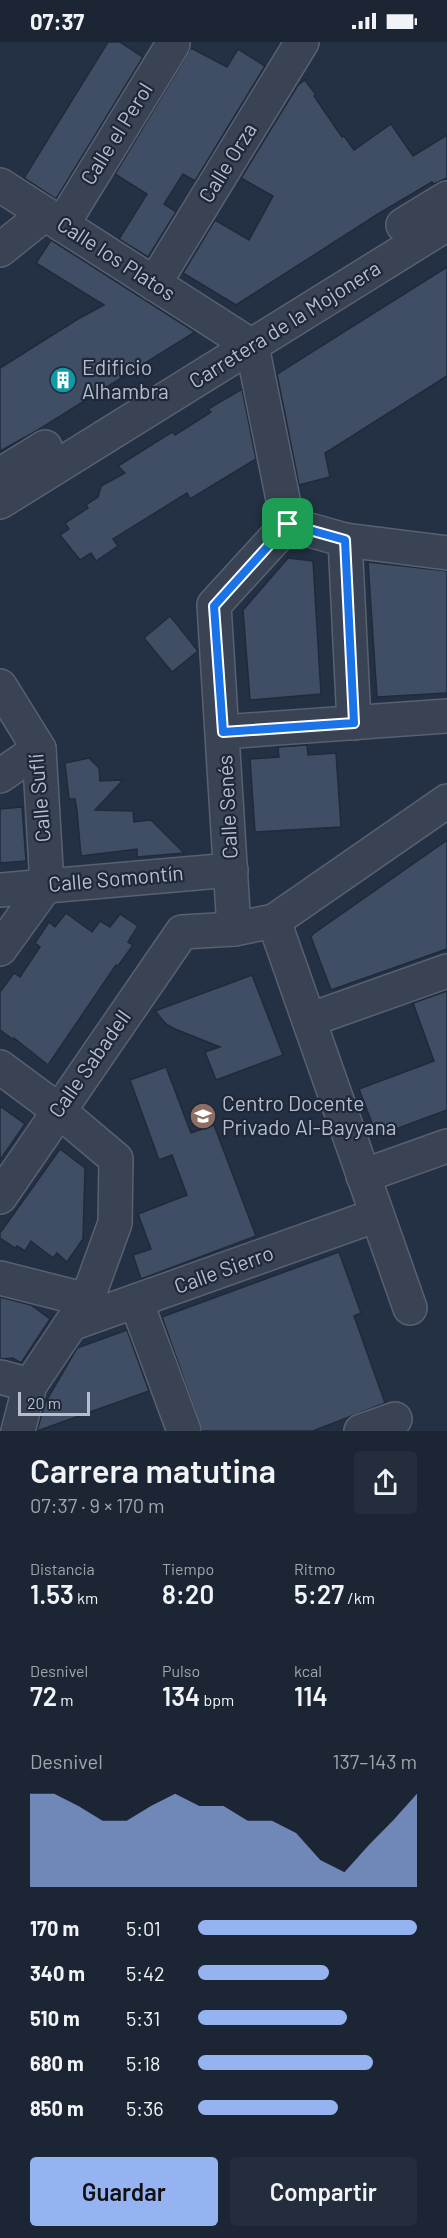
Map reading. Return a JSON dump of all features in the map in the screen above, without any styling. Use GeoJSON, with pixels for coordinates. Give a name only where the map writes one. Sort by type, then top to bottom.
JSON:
{"type":"FeatureCollection","features":[{"type":"Feature","properties":{"kind":"street","name":"Calle Orza"},"geometry":{"type":"LineString","coordinates":[[154,284],[302,42]]}},
{"type":"Feature","properties":{"kind":"street","name":"Calle el Perol"},"geometry":{"type":"LineString","coordinates":[[0,250],[53,219],[173,44]]}},
{"type":"Feature","properties":{"kind":"street","name":"Calle los Platos"},"geometry":{"type":"LineString","coordinates":[[0,185],[241,339]]}},
{"type":"Feature","properties":{"kind":"street","name":"Carretera de la Mojonera"},"geometry":{"type":"LineString","coordinates":[[0,502],[447,198]]}},
{"type":"Feature","properties":{"kind":"street","name":"Carretera de la Mojonera"},"geometry":{"type":"LineString","coordinates":[[0,475],[447,224]]}},
{"type":"Feature","properties":{"kind":"street"},"geometry":{"type":"LineString","coordinates":[[241,339],[288,524],[345,540],[447,553]]}},
{"type":"Feature","properties":{"kind":"street","name":"Calle Senés"},"geometry":{"type":"LineString","coordinates":[[234,928],[214,606],[288,524]]}},
{"type":"Feature","properties":{"kind":"street"},"geometry":{"type":"LineString","coordinates":[[345,540],[354,723]]}},
{"type":"Feature","properties":{"kind":"street","name":"Calle Suflí"},"geometry":{"type":"LineString","coordinates":[[0,687],[39,749],[47,884]]}},
{"type":"Feature","properties":{"kind":"street"},"geometry":{"type":"LineString","coordinates":[[223,732],[354,723],[443,722]]}},
{"type":"Feature","properties":{"kind":"street"},"geometry":{"type":"LineString","coordinates":[[0,776],[39,749]]}},
{"type":"Feature","properties":{"kind":"street"},"geometry":{"type":"LineString","coordinates":[[234,928],[274,921],[447,801]]}},
{"type":"Feature","properties":{"kind":"street","name":"Calle Somontín"},"geometry":{"type":"LineString","coordinates":[[0,890],[47,884],[231,870]]}},
{"type":"Feature","properties":{"kind":"street"},"geometry":{"type":"LineString","coordinates":[[0,949],[47,884]]}},
{"type":"Feature","properties":{"kind":"street"},"geometry":{"type":"LineString","coordinates":[[274,921],[410,1308]]}},
{"type":"Feature","properties":{"kind":"street","name":"Calle Sabadell"},"geometry":{"type":"LineString","coordinates":[[0,1197],[182,932],[234,928]]}},
{"type":"Feature","properties":{"kind":"street"},"geometry":{"type":"LineString","coordinates":[[309,1020],[447,972]]}},
{"type":"Feature","properties":{"kind":"street"},"geometry":{"type":"LineString","coordinates":[[0,1067],[58,1110],[116,1159],[115,1223],[79,1312],[15,1381],[18,1431]]}},
{"type":"Feature","properties":{"kind":"street"},"geometry":{"type":"LineString","coordinates":[[363,1176],[447,1146]]}},
{"type":"Feature","properties":{"kind":"street","name":"Calle Sierro"},"geometry":{"type":"LineString","coordinates":[[79,1312],[136,1301],[376,1215]]}},
{"type":"Feature","properties":{"kind":"street"},"geometry":{"type":"LineString","coordinates":[[0,1278],[79,1312]]}},
{"type":"Feature","properties":{"kind":"street"},"geometry":{"type":"LineString","coordinates":[[136,1301],[184,1431]]}},
{"type":"Feature","properties":{"kind":"street"},"geometry":{"type":"LineString","coordinates":[[362,1431],[395,1419]]}},
{"type":"Feature","properties":{"kind":"building"},"geometry":{"type":"Polygon","coordinates":[[[108,42],[120,42],[143,57],[56,199],[24,178],[108,42]]]}},
{"type":"Feature","properties":{"kind":"building"},"geometry":{"type":"Polygon","coordinates":[[[191,48],[227,67],[238,49],[265,66],[195,181],[183,174],[164,204],[176,212],[148,257],[119,239],[147,194],[115,174],[191,48]]]}},
{"type":"Feature","properties":{"kind":"building"},"geometry":{"type":"Polygon","coordinates":[[[305,80],[342,137],[344,136],[354,150],[391,124],[413,156],[447,135],[447,178],[434,184],[432,182],[378,214],[236,305],[183,273],[215,220],[249,240],[273,196],[241,178],[298,85],[305,80]]]}},
{"type":"Feature","properties":{"kind":"building"},"geometry":{"type":"Polygon","coordinates":[[[51,240],[195,332],[38,430],[0,451],[0,368],[104,305],[36,263],[51,240]]]}},
{"type":"Feature","properties":{"kind":"building"},"geometry":{"type":"Polygon","coordinates":[[[447,267],[447,376],[325,453],[330,477],[299,485],[277,374],[447,267]]]}},
{"type":"Feature","properties":{"kind":"building"},"geometry":{"type":"Polygon","coordinates":[[[242,389],[256,459],[190,499],[187,493],[113,539],[118,546],[96,561],[91,553],[80,560],[60,535],[69,529],[65,523],[88,508],[86,505],[98,497],[101,486],[125,473],[118,466],[172,432],[175,435],[211,412],[208,409],[242,389]]]}},
{"type":"Feature","properties":{"kind":"building"},"geometry":{"type":"Polygon","coordinates":[[[288,558],[313,561],[321,694],[250,700],[243,610],[288,558]]]}},
{"type":"Feature","properties":{"kind":"building"},"geometry":{"type":"Polygon","coordinates":[[[368,562],[447,571],[447,693],[377,697],[368,562]]]}},
{"type":"Feature","properties":{"kind":"building"},"geometry":{"type":"Polygon","coordinates":[[[170,616],[198,651],[172,672],[144,638],[170,616]]]}},
{"type":"Feature","properties":{"kind":"building"},"geometry":{"type":"Polygon","coordinates":[[[307,745],[308,755],[336,753],[341,827],[255,832],[250,759],[279,757],[278,747],[307,745]]]}},
{"type":"Feature","properties":{"kind":"building"},"geometry":{"type":"Polygon","coordinates":[[[89,758],[99,768],[100,781],[123,780],[95,810],[133,811],[134,822],[151,820],[184,853],[137,857],[137,849],[81,856],[75,799],[69,799],[65,763],[89,758]]]}},
{"type":"Feature","properties":{"kind":"building"},"geometry":{"type":"Polygon","coordinates":[[[22,807],[26,861],[0,863],[0,809],[22,807]]]}},
{"type":"Feature","properties":{"kind":"building"},"geometry":{"type":"Polygon","coordinates":[[[447,840],[447,949],[331,990],[311,937],[313,934],[447,840]]]}},
{"type":"Feature","properties":{"kind":"building"},"geometry":{"type":"Polygon","coordinates":[[[66,913],[92,932],[100,921],[110,927],[120,914],[138,926],[128,942],[133,945],[118,966],[116,965],[48,1065],[0,1030],[0,992],[14,973],[20,977],[40,947],[35,943],[49,922],[55,927],[66,913]]]}},
{"type":"Feature","properties":{"kind":"building"},"geometry":{"type":"Polygon","coordinates":[[[252,975],[283,1055],[216,1080],[205,1052],[220,1047],[175,1029],[166,1024],[155,1011],[252,975]]]}},
{"type":"Feature","properties":{"kind":"building"},"geometry":{"type":"Polygon","coordinates":[[[447,991],[447,1110],[377,1136],[359,1089],[434,1061],[413,1003],[447,991]]]}},
{"type":"Feature","properties":{"kind":"building"},"geometry":{"type":"Polygon","coordinates":[[[166,1067],[191,1133],[214,1125],[256,1236],[141,1279],[133,1255],[151,1249],[138,1214],[187,1195],[172,1155],[159,1160],[130,1080],[166,1067]]]}},
{"type":"Feature","properties":{"kind":"building"},"geometry":{"type":"Polygon","coordinates":[[[0,1106],[25,1124],[0,1160],[0,1106]]]}},
{"type":"Feature","properties":{"kind":"building"},"geometry":{"type":"Polygon","coordinates":[[[60,1149],[85,1168],[83,1239],[67,1262],[57,1253],[53,1258],[31,1241],[25,1251],[17,1246],[15,1248],[0,1238],[0,1233],[60,1149]]]}},
{"type":"Feature","properties":{"kind":"building"},"geometry":{"type":"Polygon","coordinates":[[[339,1252],[361,1313],[354,1316],[385,1403],[313,1431],[202,1431],[162,1317],[339,1252]]]}},
{"type":"Feature","properties":{"kind":"building"},"geometry":{"type":"Polygon","coordinates":[[[0,1297],[31,1305],[50,1319],[21,1363],[13,1358],[0,1359],[0,1297]]]}},
{"type":"Feature","properties":{"kind":"building"},"geometry":{"type":"Polygon","coordinates":[[[127,1330],[149,1391],[37,1431],[45,1403],[77,1348],[127,1330]]]}},
{"type":"Feature","properties":{"kind":"place","name":"Edificio Alhambra"},"geometry":{"type":"Point","coordinates":[63,380]}},
{"type":"Feature","properties":{"kind":"place","name":"Centro Docente Privado Al-Bayyana"},"geometry":{"type":"Point","coordinates":[203,1116]}},
{"type":"Feature","properties":{"kind":"route"},"geometry":{"type":"LineString","coordinates":[[288,524],[345,540],[354,723],[223,732],[214,606],[288,524]]}}]}
